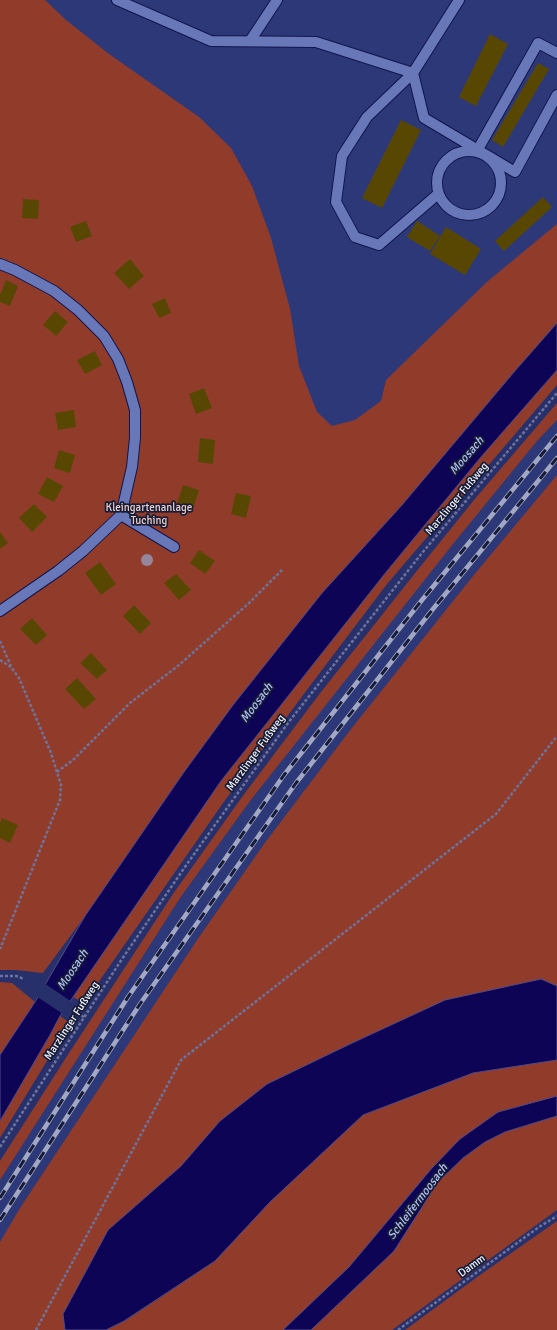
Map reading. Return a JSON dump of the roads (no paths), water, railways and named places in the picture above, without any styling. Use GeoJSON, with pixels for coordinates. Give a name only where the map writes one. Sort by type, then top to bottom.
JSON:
{"type":"FeatureCollection","features":[{"type":"Feature","properties":{"kind":"lane"},"geometry":{"type":"LineString","coordinates":[[117,0],[211,41],[316,42],[413,73]]}},
{"type":"Feature","properties":{"kind":"lane"},"geometry":{"type":"LineString","coordinates":[[250,41],[277,0]]}},
{"type":"Feature","properties":{"kind":"lane"},"geometry":{"type":"LineString","coordinates":[[438,194],[379,245],[355,237],[336,202],[342,156],[367,117],[413,73],[459,0]]}},
{"type":"Feature","properties":{"kind":"lane"},"geometry":{"type":"LineString","coordinates":[[478,151],[538,43],[557,53]]}},
{"type":"Feature","properties":{"kind":"lane"},"geometry":{"type":"LineString","coordinates":[[413,73],[424,118],[515,172],[557,95]]}},
{"type":"Feature","properties":{"kind":"lane"},"geometry":{"type":"LineString","coordinates":[[466,150],[478,151],[496,164],[500,172],[502,183],[500,195],[491,208],[481,214],[470,216],[460,215],[450,210],[442,202],[438,194],[436,183],[438,172],[442,165],[450,157],[460,152],[466,150]]}},
{"type":"Feature","properties":{"kind":"lane"},"geometry":{"type":"LineString","coordinates":[[0,264],[54,291],[78,310],[104,336],[118,359],[127,382],[135,410],[135,438],[132,468],[121,515],[83,552],[0,611]]}},
{"type":"Feature","properties":{"kind":"lane"},"geometry":{"type":"LineString","coordinates":[[121,515],[174,547]]}},
{"type":"Feature","properties":{"kind":"water","name":"Moosach"},"geometry":{"type":"Polygon","coordinates":[[[557,323],[557,370],[481,457],[387,571],[221,781],[60,1016],[0,1121],[0,1055],[35,1002],[85,916],[184,772],[233,705],[322,593],[402,505],[557,323]]]}},
{"type":"Feature","properties":{"kind":"water"},"geometry":{"type":"Polygon","coordinates":[[[541,979],[557,986],[557,1060],[473,1073],[363,1115],[270,1202],[215,1261],[124,1321],[106,1330],[65,1330],[63,1314],[108,1230],[181,1166],[220,1121],[267,1084],[445,1000],[541,979]]]}},
{"type":"Feature","properties":{"kind":"water","name":"Schleifermoosach"},"geometry":{"type":"Polygon","coordinates":[[[557,1096],[557,1116],[505,1132],[485,1142],[463,1158],[438,1182],[394,1251],[311,1330],[283,1330],[349,1267],[432,1168],[460,1139],[498,1112],[557,1096]]]}},
{"type":"Feature","properties":{"kind":"railway"},"geometry":{"type":"LineString","coordinates":[[0,1198],[128,997],[284,775],[422,600],[557,436]]}},
{"type":"Feature","properties":{"kind":"railway"},"geometry":{"type":"LineString","coordinates":[[0,1220],[140,1004],[296,783],[433,609],[557,458]]}},
{"type":"Feature","properties":{"kind":"park label","name":"Kleingartenanlage Tuching"},"geometry":{"type":"Point","coordinates":[149,514]}}]}
